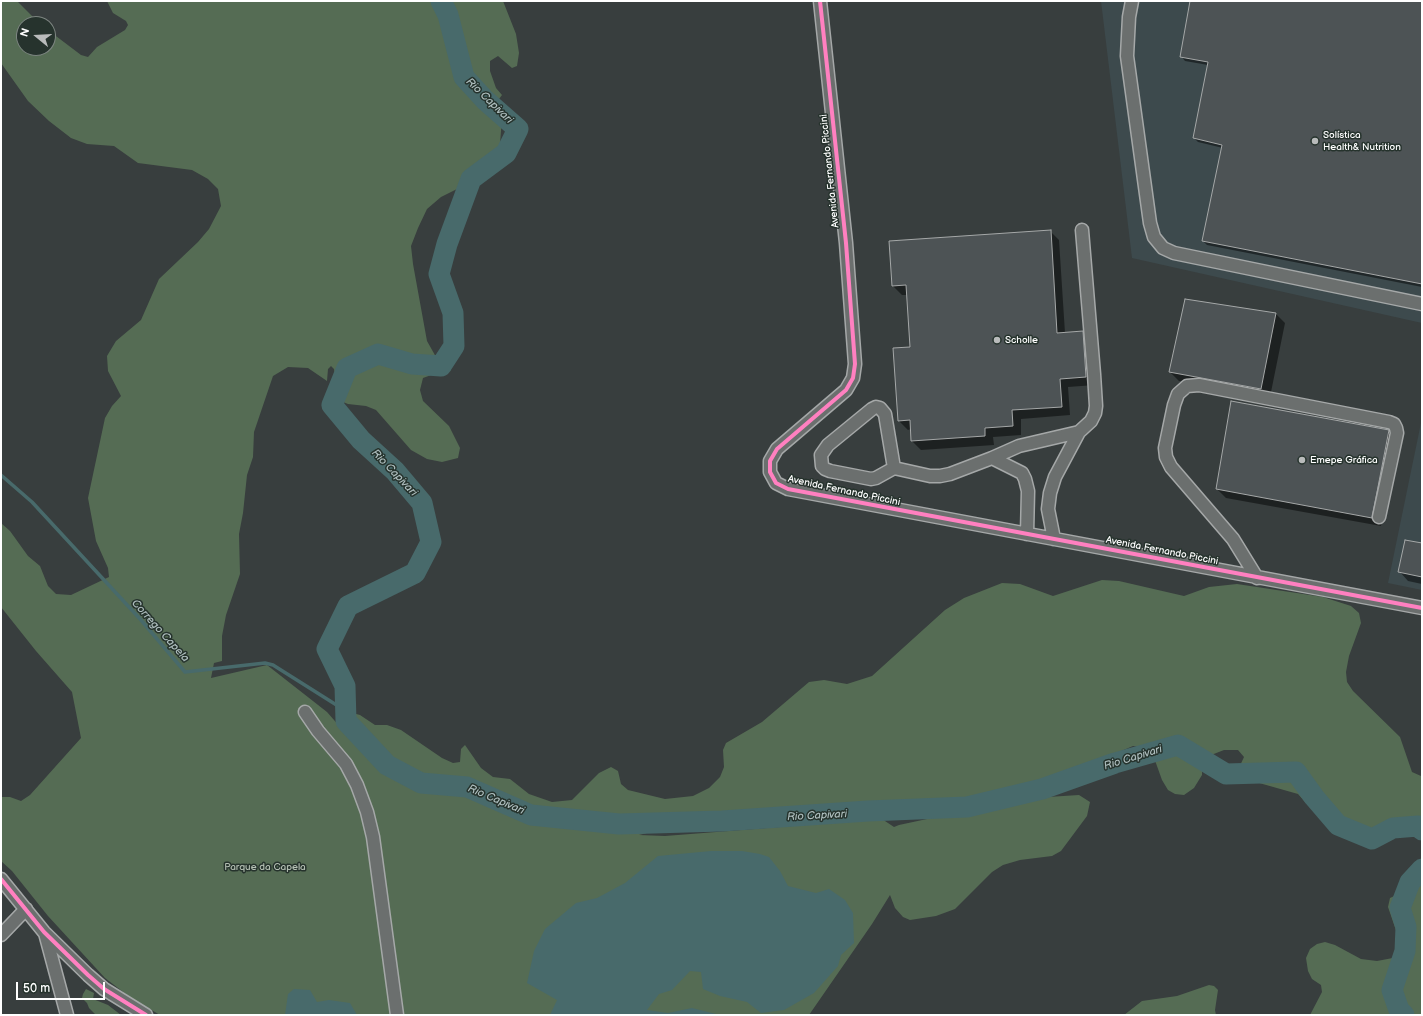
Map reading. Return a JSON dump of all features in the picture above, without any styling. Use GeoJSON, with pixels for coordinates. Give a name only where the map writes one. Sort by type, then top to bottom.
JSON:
{"type":"FeatureCollection","features":[{"type":"Feature","properties":{"kind":"street","name":"Avenida Fernando Piccini"},"geometry":{"type":"LineString","coordinates":[[820,1],[846,243],[856,364],[853,378],[846,390],[777,449],[770,461],[770,472],[776,483],[788,489],[1422,608]]}},
{"type":"Feature","properties":{"kind":"street"},"geometry":{"type":"LineString","coordinates":[[1132,1],[1129,17],[1127,56],[1150,223],[1154,237],[1163,248],[1174,254],[1422,304]]}},
{"type":"Feature","properties":{"kind":"street"},"geometry":{"type":"LineString","coordinates":[[1054,539],[1048,509],[1050,493],[1055,477],[1079,432],[1091,421],[1096,406],[1082,230]]}},
{"type":"Feature","properties":{"kind":"street"},"geometry":{"type":"LineString","coordinates":[[1257,578],[1233,539],[1170,466],[1166,457],[1165,448],[1174,405],[1178,394],[1187,386],[1199,385],[1394,424],[1397,433],[1379,517]]}},
{"type":"Feature","properties":{"kind":"street"},"geometry":{"type":"LineString","coordinates":[[894,468],[885,414],[880,408],[876,407],[828,445],[821,455],[822,466],[825,469],[865,478],[876,478],[894,468],[930,476],[940,476],[950,474],[1019,446],[1079,432]]}},
{"type":"Feature","properties":{"kind":"street"},"geometry":{"type":"LineString","coordinates":[[992,458],[1022,474],[1025,479],[1028,491],[1027,534]]}},
{"type":"Feature","properties":{"kind":"street"},"geometry":{"type":"LineString","coordinates":[[305,712],[318,731],[346,764],[357,785],[367,812],[373,837],[397,1015]]}},
{"type":"Feature","properties":{"kind":"street"},"geometry":{"type":"LineString","coordinates":[[1,879],[44,932],[104,989],[146,1015]]}},
{"type":"Feature","properties":{"kind":"street"},"geometry":{"type":"LineString","coordinates":[[1,935],[26,908]]}},
{"type":"Feature","properties":{"kind":"street"},"geometry":{"type":"LineString","coordinates":[[44,932],[67,1015]]}},
{"type":"Feature","properties":{"kind":"shaded area","name":"Solística Health& Nutrition"},"geometry":{"type":"Polygon","coordinates":[[[1101,1],[1422,1],[1422,323],[1132,258],[1101,1]]]}},
{"type":"Feature","properties":{"kind":"shaded area"},"geometry":{"type":"Polygon","coordinates":[[[1422,418],[1422,590],[1388,583],[1422,418]]]}},
{"type":"Feature","properties":{"kind":"green space","name":"Parque da Capela"},"geometry":{"type":"Polygon","coordinates":[[[1,1],[17,1],[32,16],[16,16],[16,56],[56,56],[56,36],[81,55],[88,57],[97,47],[125,30],[128,25],[126,21],[113,13],[107,1],[503,1],[516,34],[519,53],[517,66],[512,68],[498,56],[490,61],[490,71],[496,88],[502,95],[499,99],[502,118],[499,157],[493,175],[478,184],[459,188],[441,197],[427,209],[411,246],[427,341],[436,357],[451,371],[434,374],[423,378],[420,390],[423,401],[449,426],[460,448],[458,458],[442,462],[427,459],[411,450],[376,410],[366,406],[343,402],[337,392],[334,369],[331,366],[328,369],[327,381],[308,368],[288,367],[273,376],[254,432],[253,457],[247,475],[239,534],[240,574],[226,615],[222,636],[222,661],[214,663],[211,678],[267,665],[327,712],[341,728],[338,709],[360,715],[375,725],[387,725],[401,730],[442,758],[453,763],[460,762],[461,749],[465,745],[481,768],[493,777],[510,779],[529,794],[552,802],[572,800],[599,773],[611,767],[618,771],[621,784],[628,790],[665,799],[693,796],[709,788],[720,777],[724,767],[723,750],[726,743],[762,722],[809,682],[824,680],[847,684],[872,676],[945,610],[964,598],[1002,583],[1020,584],[1053,596],[1102,580],[1119,581],[1184,596],[1209,587],[1237,584],[1323,597],[1351,606],[1359,613],[1361,623],[1349,656],[1346,672],[1347,682],[1353,691],[1400,737],[1412,772],[1421,776],[1422,775],[1422,824],[1371,839],[1358,840],[1342,835],[1322,821],[1298,794],[1238,777],[1237,772],[1244,757],[1238,750],[1224,750],[1206,757],[1202,761],[1202,775],[1194,788],[1184,795],[1175,794],[1168,790],[1162,780],[1152,752],[1145,747],[1133,746],[1119,752],[1088,776],[1037,793],[1048,797],[1079,795],[1090,802],[1087,816],[1061,851],[1052,856],[1020,860],[1003,865],[992,872],[955,909],[936,916],[910,920],[903,917],[895,908],[890,895],[872,924],[809,1015],[160,1015],[131,998],[105,978],[48,916],[12,871],[1,861],[1,797],[10,797],[21,801],[30,795],[81,738],[72,692],[36,651],[1,607],[1,523],[10,531],[28,556],[40,566],[48,586],[56,594],[71,595],[109,577],[108,568],[96,541],[88,498],[105,418],[112,406],[121,396],[108,371],[107,356],[116,341],[141,320],[159,279],[198,242],[209,229],[221,206],[218,189],[208,179],[192,170],[138,163],[114,146],[87,144],[71,138],[49,121],[28,101],[1,63],[1,1]],[[859,812],[806,813],[745,822],[679,825],[639,835],[665,836],[882,819],[894,827],[941,816],[859,812]]]}},
{"type":"Feature","properties":{"kind":"green space"},"geometry":{"type":"Polygon","coordinates":[[[1422,883],[1422,1015],[1310,1015],[1322,992],[1321,985],[1312,979],[1308,971],[1306,958],[1310,949],[1317,944],[1325,942],[1335,945],[1361,959],[1377,961],[1398,957],[1401,953],[1400,942],[1388,907],[1390,898],[1422,883]]]}},
{"type":"Feature","properties":{"kind":"green space"},"geometry":{"type":"Polygon","coordinates":[[[1209,985],[1214,986],[1218,990],[1215,1010],[1216,1015],[1124,1015],[1142,1001],[1177,996],[1209,985]]]}},
{"type":"Feature","properties":{"kind":"green space"},"geometry":{"type":"Polygon","coordinates":[[[86,989],[94,993],[93,999],[108,1005],[121,1015],[96,1015],[82,998],[86,989]]]}},
{"type":"Feature","properties":{"kind":"water"},"geometry":{"type":"Polygon","coordinates":[[[711,851],[742,851],[769,857],[780,871],[788,886],[816,893],[829,889],[845,900],[853,913],[854,943],[841,955],[838,966],[814,993],[784,1010],[761,1013],[747,1002],[720,996],[703,989],[701,972],[690,971],[672,990],[659,994],[647,1010],[668,1013],[692,1008],[720,1015],[550,1015],[557,1000],[527,983],[534,951],[545,929],[576,903],[597,898],[625,883],[658,856],[711,851]]]}},
{"type":"Feature","properties":{"kind":"water"},"geometry":{"type":"Polygon","coordinates":[[[294,989],[310,990],[317,1002],[329,1000],[350,1003],[357,1015],[285,1015],[288,994],[294,989]]]}},
{"type":"Feature","properties":{"kind":"building","name":"Solística Health& Nutrition"},"geometry":{"type":"Polygon","coordinates":[[[1190,1],[1422,1],[1422,284],[1202,241],[1222,145],[1193,138],[1208,62],[1180,57],[1190,1]]]}},
{"type":"Feature","properties":{"kind":"building","name":"Scholle"},"geometry":{"type":"Polygon","coordinates":[[[1051,230],[1057,333],[1083,331],[1086,377],[1060,379],[1062,407],[1012,410],[1013,426],[985,428],[985,436],[911,441],[910,420],[898,421],[893,348],[910,347],[906,285],[892,286],[889,241],[1051,230]]]}},
{"type":"Feature","properties":{"kind":"building"},"geometry":{"type":"Polygon","coordinates":[[[1185,299],[1276,313],[1261,389],[1169,372],[1185,299]]]}},
{"type":"Feature","properties":{"kind":"building","name":"Emepe Gráfica"},"geometry":{"type":"Polygon","coordinates":[[[1231,401],[1389,430],[1372,518],[1216,489],[1231,401]]]}},
{"type":"Feature","properties":{"kind":"building"},"geometry":{"type":"Polygon","coordinates":[[[1405,540],[1422,543],[1422,577],[1398,572],[1405,540]]]}},
{"type":"Feature","properties":{"kind":"waterway","name":"Rio Capivari"},"geometry":{"type":"LineString","coordinates":[[441,1],[448,15],[464,77],[485,100],[518,129],[506,153],[471,179],[447,244],[439,274],[453,313],[454,346],[441,366],[412,364],[378,354],[347,368],[332,405],[361,440],[395,471],[422,503],[431,542],[415,573],[348,606],[327,649],[345,686],[346,721],[387,765],[421,783],[467,787],[531,815],[619,824],[722,821],[868,811],[967,807],[1042,789],[1115,763],[1178,745],[1226,774],[1296,772],[1314,797],[1338,825],[1372,839],[1393,828],[1418,826],[1422,830]]}},
{"type":"Feature","properties":{"kind":"waterway","name":"Corrego Capela"},"geometry":{"type":"LineString","coordinates":[[1,475],[32,502],[141,620],[185,672],[265,663],[273,665],[346,711]]}},
{"type":"Feature","properties":{"kind":"waterway","name":"Rio Capivari"},"geometry":{"type":"LineString","coordinates":[[1404,1015],[1399,1010],[1392,990],[1405,951],[1406,927],[1400,908],[1410,882],[1422,869]]}},
{"type":"Feature","properties":{"kind":"cycle path"},"geometry":{"type":"LineString","coordinates":[[820,1],[846,243],[855,364],[853,378],[846,390],[777,449],[770,461],[770,472],[776,483],[788,489],[1422,608]]}},
{"type":"Feature","properties":{"kind":"cycle path"},"geometry":{"type":"LineString","coordinates":[[1,879],[44,932],[88,975],[104,989],[146,1015]]}},
{"type":"Feature","properties":{"kind":"place","name":"Solística Health& Nutrition"},"geometry":{"type":"Point","coordinates":[1315,141]}},
{"type":"Feature","properties":{"kind":"place","name":"Scholle"},"geometry":{"type":"Point","coordinates":[997,340]}},
{"type":"Feature","properties":{"kind":"place","name":"Emepe Gráfica"},"geometry":{"type":"Point","coordinates":[1302,460]}}]}
